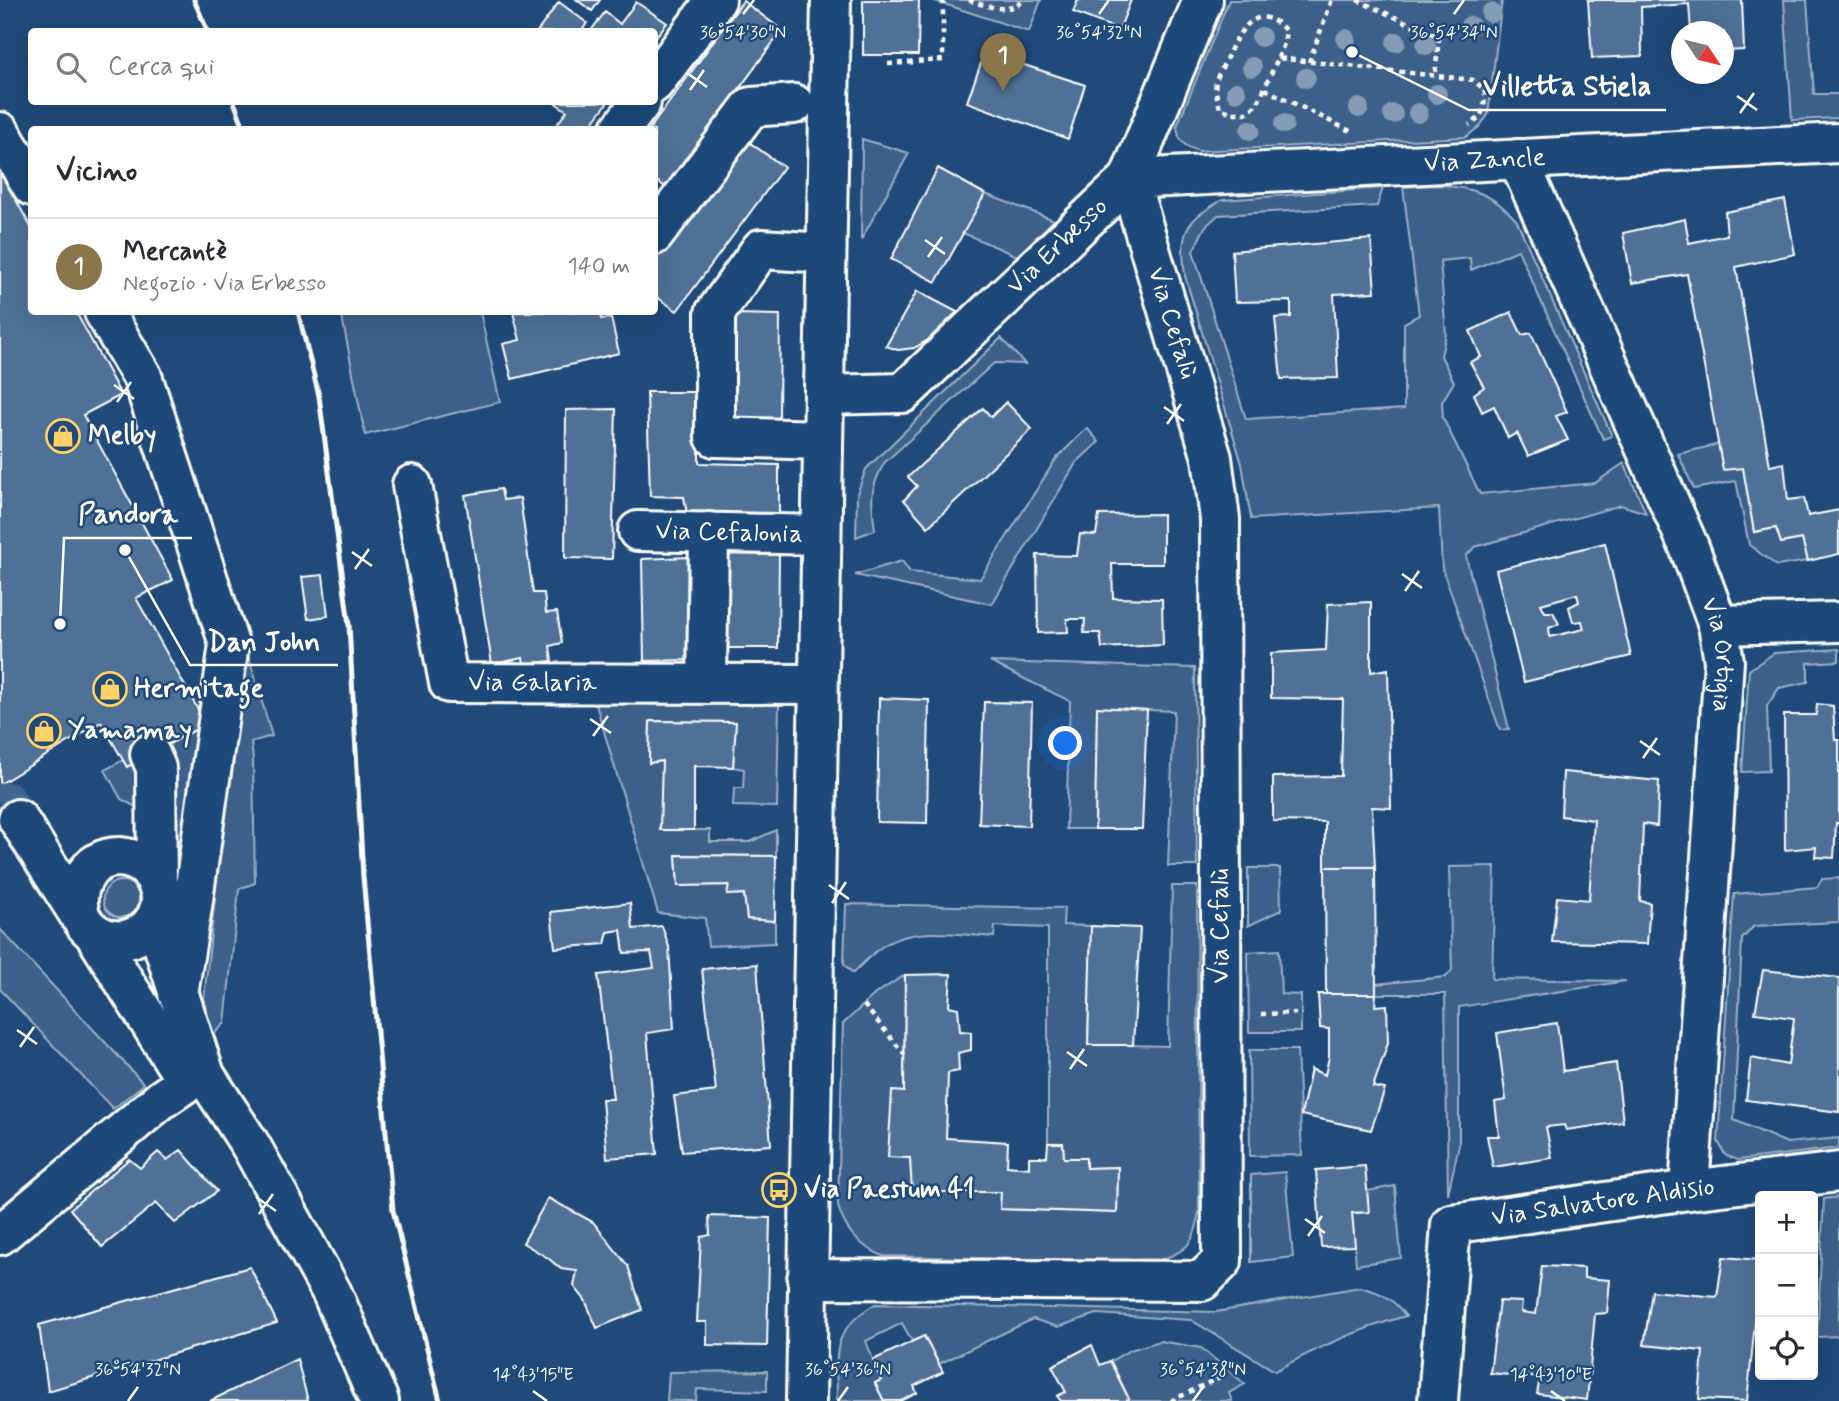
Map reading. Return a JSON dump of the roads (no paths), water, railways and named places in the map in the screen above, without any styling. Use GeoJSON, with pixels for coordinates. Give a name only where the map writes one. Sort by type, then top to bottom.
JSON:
{"type":"FeatureCollection","features":[{"type":"Feature","properties":{"kind":"street"},"geometry":{"type":"LineString","coordinates":[[658,78],[716,0]]}},
{"type":"Feature","properties":{"kind":"street"},"geometry":{"type":"LineString","coordinates":[[806,1401],[830,0]]}},
{"type":"Feature","properties":{"kind":"street","name":"Via Erbesso"},"geometry":{"type":"LineString","coordinates":[[824,395],[903,393],[1129,180],[1203,0]]}},
{"type":"Feature","properties":{"kind":"street"},"geometry":{"type":"LineString","coordinates":[[658,230],[751,107],[794,104]]}},
{"type":"Feature","properties":{"kind":"street"},"geometry":{"type":"LineString","coordinates":[[623,126],[639,105]]}},
{"type":"Feature","properties":{"kind":"street"},"geometry":{"type":"LineString","coordinates":[[0,132],[28,179]]}},
{"type":"Feature","properties":{"kind":"street","name":"Via Zancle"},"geometry":{"type":"LineString","coordinates":[[1129,180],[1839,143]]}},
{"type":"Feature","properties":{"kind":"street","name":"Via Ortigia"},"geometry":{"type":"LineString","coordinates":[[1518,159],[1689,547],[1718,625],[1724,661],[1689,1190]]}},
{"type":"Feature","properties":{"kind":"street","name":"Via Cefalù"},"geometry":{"type":"LineString","coordinates":[[807,1279],[1202,1281],[1222,1261],[1220,520],[1212,458],[1129,180]]}},
{"type":"Feature","properties":{"kind":"street"},"geometry":{"type":"LineString","coordinates":[[823,440],[715,437],[715,313],[761,249],[826,253]]}},
{"type":"Feature","properties":{"kind":"street"},"geometry":{"type":"LineString","coordinates":[[106,315],[142,376],[229,643],[178,993]]}},
{"type":"Feature","properties":{"kind":"street","name":"Via Galaria"},"geometry":{"type":"LineString","coordinates":[[412,485],[449,683],[817,684]]}},
{"type":"Feature","properties":{"kind":"street","name":"Via Cefalonia"},"geometry":{"type":"LineString","coordinates":[[638,531],[821,535]]}},
{"type":"Feature","properties":{"kind":"street"},"geometry":{"type":"LineString","coordinates":[[707,684],[709,532]]}},
{"type":"Feature","properties":{"kind":"street"},"geometry":{"type":"LineString","coordinates":[[1718,625],[1839,622]]}},
{"type":"Feature","properties":{"kind":"street"},"geometry":{"type":"LineString","coordinates":[[150,754],[156,768],[158,897],[163,944],[178,993],[196,1078]]}},
{"type":"Feature","properties":{"kind":"street"},"geometry":{"type":"LineString","coordinates":[[18,819],[88,925],[196,1078],[251,1146],[332,1293],[379,1401]]}},
{"type":"Feature","properties":{"kind":"street"},"geometry":{"type":"LineString","coordinates":[[115,857],[132,859],[148,869],[158,897],[149,927],[133,938],[113,940],[88,925],[77,901],[77,891],[84,875],[97,863],[115,857]]}},
{"type":"Feature","properties":{"kind":"street"},"geometry":{"type":"LineString","coordinates":[[0,1235],[162,1099],[196,1078]]}},
{"type":"Feature","properties":{"kind":"street","name":"Via Salvatore Aldisio"},"geometry":{"type":"LineString","coordinates":[[1438,1401],[1451,1224],[1839,1172]]}},
{"type":"Feature","properties":{"kind":"tunnel"},"geometry":{"type":"LineString","coordinates":[[0,805],[7,801],[18,819]]}},
{"type":"Feature","properties":{"kind":"railway"},"geometry":{"type":"LineString","coordinates":[[194,0],[206,28]]}},
{"type":"Feature","properties":{"kind":"railway"},"geometry":{"type":"LineString","coordinates":[[235,105],[243,126]]}},
{"type":"Feature","properties":{"kind":"railway"},"geometry":{"type":"LineString","coordinates":[[299,315],[319,396],[349,625],[363,877],[393,1210],[440,1401]]}},
{"type":"Feature","properties":{"kind":"place","name":"Villetta Stiela"},"geometry":{"type":"Point","coordinates":[1352,52]}},
{"type":"Feature","properties":{"kind":"place","name":"Mercantè"},"geometry":{"type":"Point","coordinates":[1003,91]}},
{"type":"Feature","properties":{"kind":"place","name":"Melby"},"geometry":{"type":"Point","coordinates":[63,436]}},
{"type":"Feature","properties":{"kind":"place","name":"Dan John"},"geometry":{"type":"Point","coordinates":[125,550]}},
{"type":"Feature","properties":{"kind":"place","name":"Pandora"},"geometry":{"type":"Point","coordinates":[60,624]}},
{"type":"Feature","properties":{"kind":"place","name":"Hermitage"},"geometry":{"type":"Point","coordinates":[110,689]}},
{"type":"Feature","properties":{"kind":"place","name":"Yamamay"},"geometry":{"type":"Point","coordinates":[44,731]}},
{"type":"Feature","properties":{"kind":"place","name":"Via Paestum 41"},"geometry":{"type":"Point","coordinates":[779,1190]}}]}
